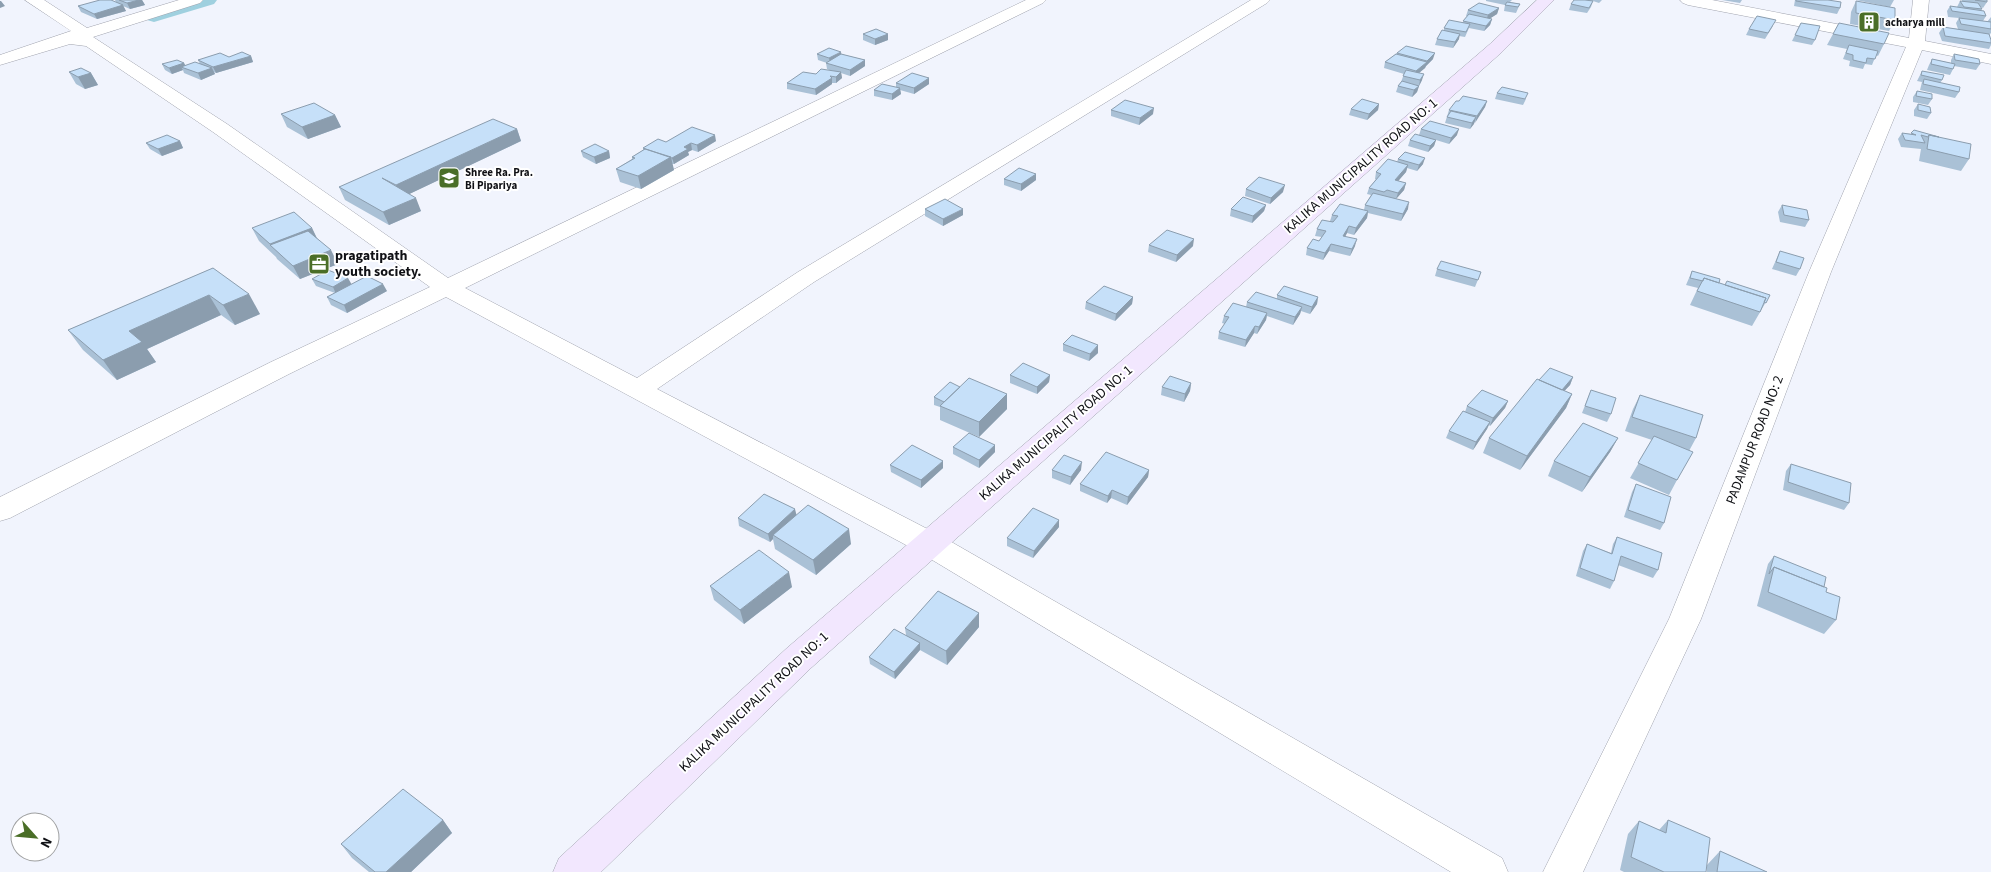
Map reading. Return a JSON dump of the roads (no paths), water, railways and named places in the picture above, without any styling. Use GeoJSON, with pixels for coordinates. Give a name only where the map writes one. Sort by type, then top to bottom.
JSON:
{"type":"FeatureCollection","features":[{"type":"Feature","properties":{"kind":"street"},"geometry":{"type":"LineString","coordinates":[[33,0],[80,30],[76,39]]}},
{"type":"Feature","properties":{"kind":"street"},"geometry":{"type":"LineString","coordinates":[[0,60],[76,39],[194,0]]}},
{"type":"Feature","properties":{"kind":"street"},"geometry":{"type":"LineString","coordinates":[[0,510],[280,368],[448,289],[1038,0]]}},
{"type":"Feature","properties":{"kind":"street"},"geometry":{"type":"LineString","coordinates":[[637,390],[806,277],[1262,0]]}},
{"type":"Feature","properties":{"kind":"street","name":"KALIKA MUNICIPALITY ROAD NO: 1"},"geometry":{"type":"LineString","coordinates":[[573,872],[799,658],[1481,61],[1546,0]]}},
{"type":"Feature","properties":{"kind":"street"},"geometry":{"type":"LineString","coordinates":[[1688,0],[1991,59]]}},
{"type":"Feature","properties":{"kind":"street","name":"PADAMPUR ROAD NO: 2"},"geometry":{"type":"LineString","coordinates":[[1563,872],[1685,619],[1820,272],[1916,44],[1921,0]]}},
{"type":"Feature","properties":{"kind":"street"},"geometry":{"type":"LineString","coordinates":[[76,39],[90,41],[167,92],[448,289],[930,544],[1488,872]]}},
{"type":"Feature","properties":{"kind":"waterway"},"geometry":{"type":"LineString","coordinates":[[154,16],[207,0]]}},
{"type":"Feature","properties":{"kind":"place","name":"acharya mill"},"geometry":{"type":"Point","coordinates":[1869,22]}},
{"type":"Feature","properties":{"kind":"place","name":"Shree Ra. Pra. Bi Pipariya"},"geometry":{"type":"Point","coordinates":[449,178]}},
{"type":"Feature","properties":{"kind":"place","name":"pragatipath youth society."},"geometry":{"type":"Point","coordinates":[319,264]}}]}
